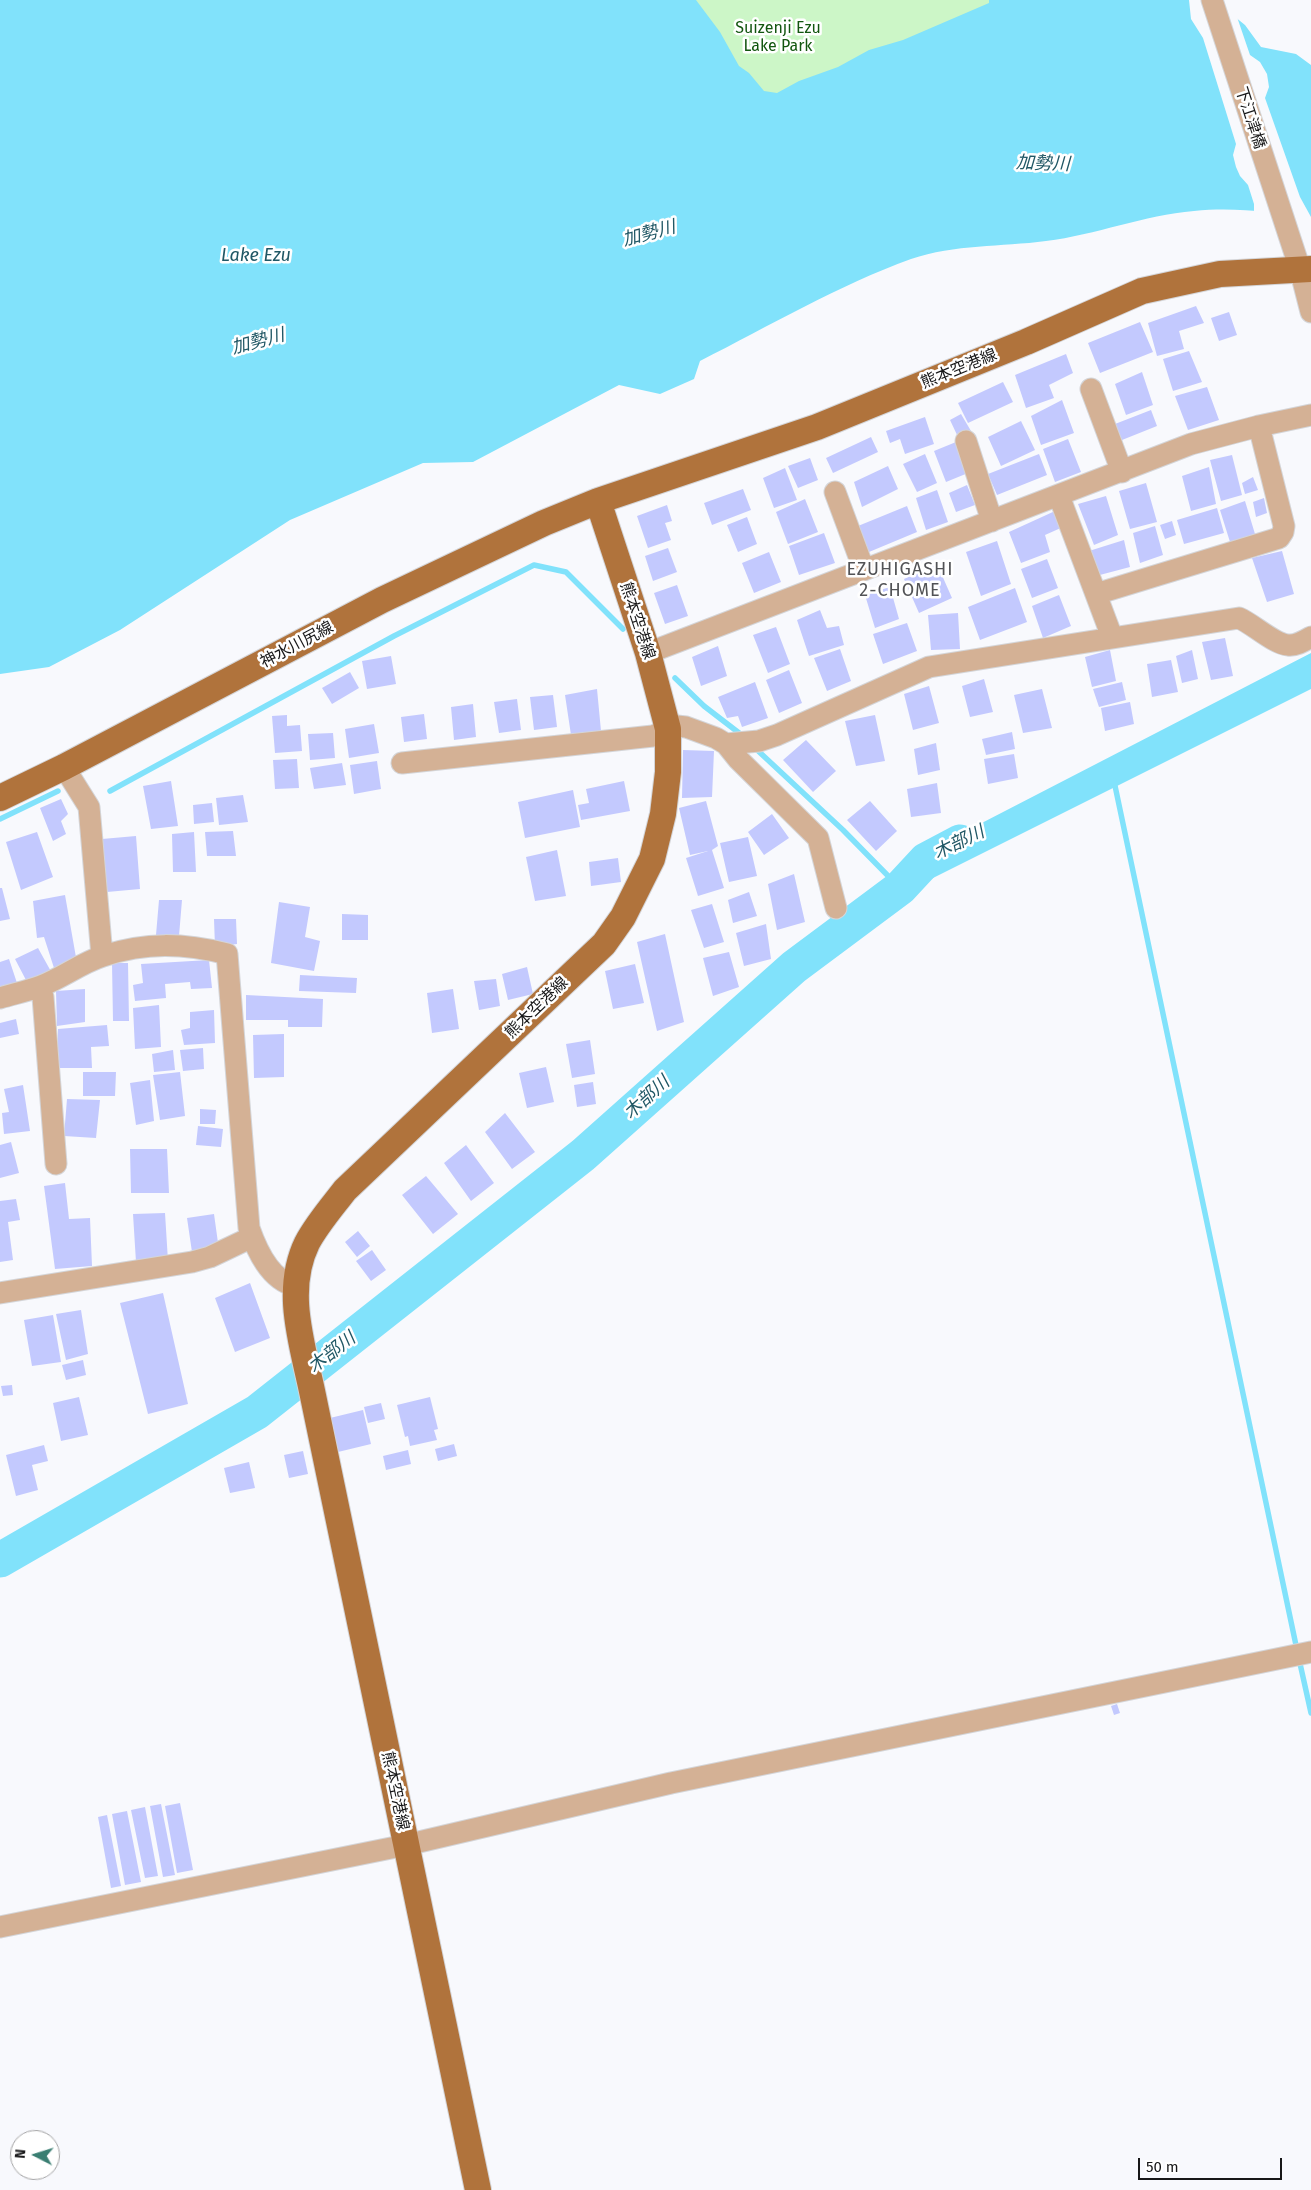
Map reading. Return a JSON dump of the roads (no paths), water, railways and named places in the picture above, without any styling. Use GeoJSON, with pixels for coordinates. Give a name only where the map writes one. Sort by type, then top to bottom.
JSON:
{"type":"FeatureCollection","features":[{"type":"Feature","properties":{"kind":"main road","name":"熊本空港線"},"geometry":{"type":"LineString","coordinates":[[478,2190],[312,1391],[297,1314],[295,1286],[306,1245],[318,1224],[345,1190],[604,944],[623,917],[652,859],[663,814],[668,772],[668,729],[648,653],[598,501],[817,427],[1026,342],[1142,291],[1220,274],[1305,269]]}},
{"type":"Feature","properties":{"kind":"main road","name":"神水川尻線"},"geometry":{"type":"LineString","coordinates":[[0,798],[64,767],[382,600],[544,523],[598,501]]}},
{"type":"Feature","properties":{"kind":"street","name":"下江津橋"},"geometry":{"type":"LineString","coordinates":[[1212,0],[1288,236],[1305,269],[1311,312]]}},
{"type":"Feature","properties":{"kind":"street"},"geometry":{"type":"LineString","coordinates":[[1091,389],[1122,472]]}},
{"type":"Feature","properties":{"kind":"street"},"geometry":{"type":"LineString","coordinates":[[648,653],[1191,444],[1259,426],[1311,415]]}},
{"type":"Feature","properties":{"kind":"street"},"geometry":{"type":"LineString","coordinates":[[1096,594],[1279,538],[1284,526],[1259,426]]}},
{"type":"Feature","properties":{"kind":"street"},"geometry":{"type":"LineString","coordinates":[[966,441],[992,520]]}},
{"type":"Feature","properties":{"kind":"street"},"geometry":{"type":"LineString","coordinates":[[835,492],[864,570]]}},
{"type":"Feature","properties":{"kind":"street"},"geometry":{"type":"LineString","coordinates":[[1058,496],[1112,637]]}},
{"type":"Feature","properties":{"kind":"street"},"geometry":{"type":"LineString","coordinates":[[402,763],[653,736],[677,726],[686,727],[730,743],[759,741],[777,735],[929,667],[1239,618],[1278,642],[1288,645],[1301,643],[1311,637]]}},
{"type":"Feature","properties":{"kind":"street"},"geometry":{"type":"LineString","coordinates":[[730,743],[738,759],[818,838],[836,908]]}},
{"type":"Feature","properties":{"kind":"street"},"geometry":{"type":"LineString","coordinates":[[64,767],[89,807],[102,956]]}},
{"type":"Feature","properties":{"kind":"street"},"geometry":{"type":"LineString","coordinates":[[0,998],[40,986],[102,956],[138,947],[163,945],[197,946],[227,954],[249,1228],[267,1266],[280,1280],[295,1286]]}},
{"type":"Feature","properties":{"kind":"street"},"geometry":{"type":"LineString","coordinates":[[40,986],[43,997],[56,1164]]}},
{"type":"Feature","properties":{"kind":"street"},"geometry":{"type":"LineString","coordinates":[[0,1293],[192,1262],[210,1257],[252,1237]]}},
{"type":"Feature","properties":{"kind":"street"},"geometry":{"type":"LineString","coordinates":[[0,1927],[406,1846],[671,1783],[1301,1654]]}},
{"type":"Feature","properties":{"kind":"water","name":"Lake Ezu"},"geometry":{"type":"Polygon","coordinates":[[[0,0],[696,0],[720,32],[739,66],[749,73],[764,91],[777,93],[799,81],[838,67],[869,50],[903,40],[989,3],[989,0],[1214,0],[1245,25],[1261,47],[1296,54],[1311,65],[1311,218],[1238,210],[1194,211],[1175,213],[1065,238],[1029,243],[961,248],[911,259],[831,293],[700,361],[694,379],[660,394],[619,385],[473,462],[423,463],[290,520],[120,630],[49,667],[0,674],[0,0]]]}},
{"type":"Feature","properties":{"kind":"water"},"geometry":{"type":"Polygon","coordinates":[[[1311,653],[1311,689],[931,879],[914,858],[1311,653]]]}},
{"type":"Feature","properties":{"kind":"waterway"},"geometry":{"type":"LineString","coordinates":[[110,791],[394,636],[534,565],[566,572],[623,629]]}},
{"type":"Feature","properties":{"kind":"waterway"},"geometry":{"type":"LineString","coordinates":[[675,678],[704,706],[743,736]]}},
{"type":"Feature","properties":{"kind":"waterway"},"geometry":{"type":"LineString","coordinates":[[755,748],[843,830],[900,888]]}},
{"type":"Feature","properties":{"kind":"waterway"},"geometry":{"type":"LineString","coordinates":[[1114,781],[1297,1650]]}},
{"type":"Feature","properties":{"kind":"waterway"},"geometry":{"type":"LineString","coordinates":[[0,819],[58,791]]}},
{"type":"Feature","properties":{"kind":"waterway","name":"木部川"},"geometry":{"type":"LineString","coordinates":[[0,1560],[257,1412],[583,1155],[794,967],[900,888],[926,860],[960,842]]}},
{"type":"Feature","properties":{"kind":"waterway"},"geometry":{"type":"LineString","coordinates":[[1299,1659],[1311,1713]]}},
{"type":"Feature","properties":{"kind":"district","name":"EZUHIGASHI 2-CHOME"},"geometry":{"type":"Point","coordinates":[900,580]}},
{"type":"Feature","properties":{"kind":"park label","name":"Suizenji Ezu Lake Park"},"geometry":{"type":"Point","coordinates":[778,38]}},
{"type":"Feature","properties":{"kind":"water label","name":"加勢川"},"geometry":{"type":"Point","coordinates":[1043,164]}},
{"type":"Feature","properties":{"kind":"water label","name":"加勢川"},"geometry":{"type":"Point","coordinates":[649,234]}},
{"type":"Feature","properties":{"kind":"water label","name":"加勢川"},"geometry":{"type":"Point","coordinates":[258,342]}}]}
